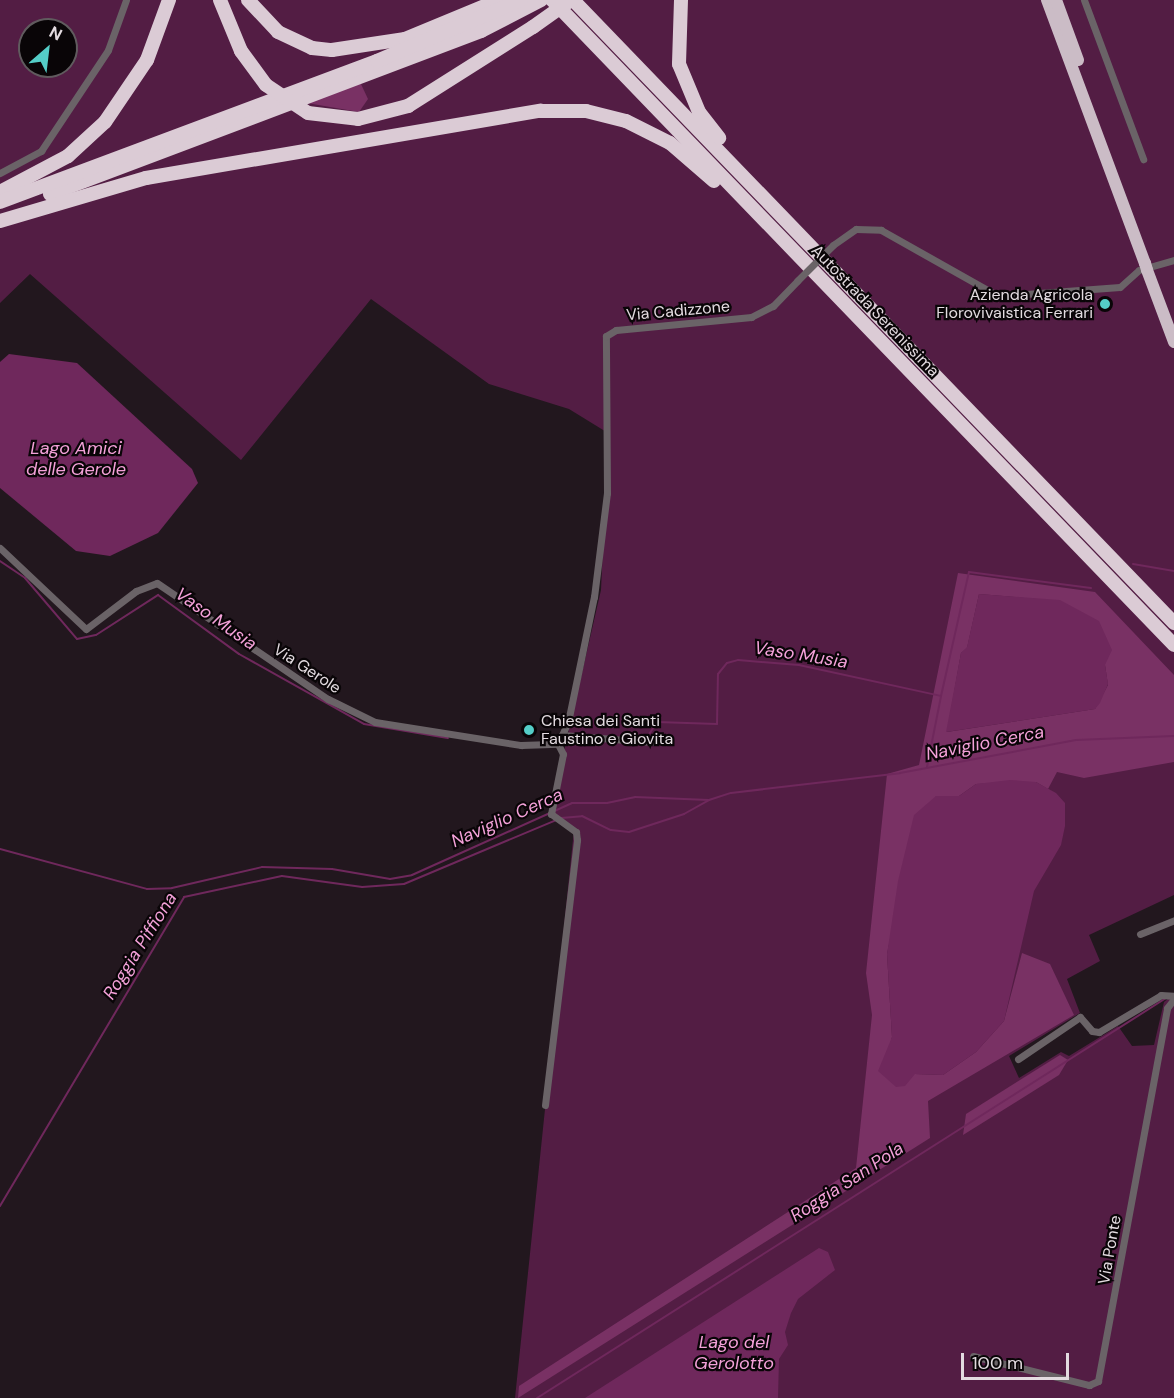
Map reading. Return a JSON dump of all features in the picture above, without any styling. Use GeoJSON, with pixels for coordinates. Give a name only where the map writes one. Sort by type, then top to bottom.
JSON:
{"type":"FeatureCollection","features":[{"type":"Feature","properties":{"kind":"highway"},"geometry":{"type":"LineString","coordinates":[[0,192],[60,161],[105,122],[147,60],[169,0]]}},
{"type":"Feature","properties":{"kind":"highway"},"geometry":{"type":"LineString","coordinates":[[220,0],[241,51],[266,85],[308,113],[358,119],[408,106],[572,0]]}},
{"type":"Feature","properties":{"kind":"highway"},"geometry":{"type":"LineString","coordinates":[[248,0],[278,32],[312,48],[332,50],[405,39],[499,0]]}},
{"type":"Feature","properties":{"kind":"highway"},"geometry":{"type":"LineString","coordinates":[[0,202],[376,62],[519,5],[541,0]]}},
{"type":"Feature","properties":{"kind":"highway","name":"Autostrada Serenissima"},"geometry":{"type":"LineString","coordinates":[[552,0],[1174,645]]}},
{"type":"Feature","properties":{"kind":"highway","name":"Autostrada Serenissima"},"geometry":{"type":"LineString","coordinates":[[572,0],[1174,623]]}},
{"type":"Feature","properties":{"kind":"highway"},"geometry":{"type":"LineString","coordinates":[[681,0],[680,64],[699,112],[797,231]]}},
{"type":"Feature","properties":{"kind":"highway"},"geometry":{"type":"LineString","coordinates":[[1047,0],[1150,265],[1174,320]]}},
{"type":"Feature","properties":{"kind":"highway"},"geometry":{"type":"LineString","coordinates":[[1056,0],[1150,265],[1174,342]]}},
{"type":"Feature","properties":{"kind":"highway"},"geometry":{"type":"LineString","coordinates":[[0,213],[264,116],[519,5]]}},
{"type":"Feature","properties":{"kind":"highway"},"geometry":{"type":"LineString","coordinates":[[0,221],[73,196],[146,178],[564,109],[626,121],[670,142],[741,208],[787,242]]}},
{"type":"Feature","properties":{"kind":"street"},"geometry":{"type":"LineString","coordinates":[[0,173],[41,151],[108,50],[126,0]]}},
{"type":"Feature","properties":{"kind":"street"},"geometry":{"type":"LineString","coordinates":[[1084,0],[1143,159]]}},
{"type":"Feature","properties":{"kind":"street","name":"Via Cadizzone"},"geometry":{"type":"LineString","coordinates":[[562,735],[594,597],[609,428],[605,353],[609,332],[751,317],[773,306],[833,245],[855,229],[881,230],[998,296],[1120,287],[1139,270],[1174,260]]}},
{"type":"Feature","properties":{"kind":"street","name":"Via Gerole"},"geometry":{"type":"LineString","coordinates":[[0,548],[86,629],[136,591],[157,583],[328,699],[375,722],[521,745],[558,744]]}},
{"type":"Feature","properties":{"kind":"street"},"geometry":{"type":"LineString","coordinates":[[545,1105],[577,840],[576,832],[556,820],[551,807],[562,754],[558,744],[562,735],[652,742]]}},
{"type":"Feature","properties":{"kind":"street"},"geometry":{"type":"LineString","coordinates":[[1140,934],[1174,920]]}},
{"type":"Feature","properties":{"kind":"street","name":"Via Ponte"},"geometry":{"type":"LineString","coordinates":[[973,1356],[1089,1385],[1098,1381],[1167,1008],[1174,997],[1161,995],[1099,1032],[1080,1017],[1018,1059]]}},
{"type":"Feature","properties":{"kind":"shaded area"},"geometry":{"type":"Polygon","coordinates":[[[0,0],[1174,0],[1174,895],[1089,935],[1100,961],[1067,979],[1080,1013],[1009,1056],[1019,1078],[1061,1052],[1069,1056],[1118,1026],[1132,1046],[1154,1045],[1164,1002],[1174,994],[1174,1398],[515,1398],[574,830],[553,817],[551,808],[601,590],[608,433],[569,409],[489,384],[371,299],[241,460],[30,274],[0,303],[0,0]]]}},
{"type":"Feature","properties":{"kind":"shaded area"},"geometry":{"type":"Polygon","coordinates":[[[360,82],[368,99],[359,112],[307,103],[360,82]]]}},
{"type":"Feature","properties":{"kind":"shaded area"},"geometry":{"type":"Polygon","coordinates":[[[958,573],[1095,592],[1174,675],[1174,762],[1084,778],[1057,772],[1048,789],[1036,782],[976,784],[959,796],[936,796],[892,929],[887,954],[892,1037],[887,1055],[915,1074],[943,1075],[976,1052],[1004,1021],[1022,953],[1050,964],[1074,1015],[928,1101],[930,1138],[518,1398],[519,1386],[856,1168],[872,1015],[866,973],[887,774],[919,765],[958,573]],[[979,594],[967,648],[961,653],[947,732],[1095,709],[1108,685],[1105,665],[1060,601],[979,594]]]}},
{"type":"Feature","properties":{"kind":"shaded area"},"geometry":{"type":"Polygon","coordinates":[[[1060,1055],[1068,1060],[1059,1075],[963,1135],[966,1114],[1060,1055]]]}},
{"type":"Feature","properties":{"kind":"water","name":"Lago Amici delle Gerole"},"geometry":{"type":"Polygon","coordinates":[[[9,354],[77,363],[192,469],[198,483],[158,533],[110,556],[76,551],[0,488],[0,362],[9,354]]]}},
{"type":"Feature","properties":{"kind":"water"},"geometry":{"type":"Polygon","coordinates":[[[979,594],[1060,600],[1099,621],[1112,650],[1105,665],[1108,684],[1095,709],[946,732],[961,653],[967,647],[979,594]]]}},
{"type":"Feature","properties":{"kind":"water"},"geometry":{"type":"Polygon","coordinates":[[[1010,780],[1036,782],[1056,793],[1065,803],[1065,826],[1061,845],[1034,891],[1004,1021],[976,1052],[943,1075],[915,1074],[905,1086],[896,1087],[878,1071],[892,1037],[887,954],[898,881],[914,815],[936,796],[959,796],[976,784],[1010,780]]]}},
{"type":"Feature","properties":{"kind":"water","name":"Lago del Gerolotto"},"geometry":{"type":"Polygon","coordinates":[[[819,1248],[828,1252],[835,1270],[798,1299],[791,1313],[785,1332],[788,1345],[779,1359],[778,1398],[585,1398],[819,1248]]]}},
{"type":"Feature","properties":{"kind":"waterway","name":"Vaso Musia"},"geometry":{"type":"LineString","coordinates":[[0,561],[25,578],[77,639],[96,635],[158,595],[239,654],[364,724],[448,738]]}},
{"type":"Feature","properties":{"kind":"waterway","name":"Vaso Musia"},"geometry":{"type":"LineString","coordinates":[[1133,564],[1174,571]]}},
{"type":"Feature","properties":{"kind":"waterway","name":"Vaso Musia"},"geometry":{"type":"LineString","coordinates":[[646,739],[657,722],[717,724],[718,674],[727,663],[738,660],[799,665],[941,696],[969,572],[1091,588]]}},
{"type":"Feature","properties":{"kind":"waterway","name":"Vaso Musia"},"geometry":{"type":"LineString","coordinates":[[927,767],[941,696]]}},
{"type":"Feature","properties":{"kind":"waterway","name":"Naviglio Cerca"},"geometry":{"type":"LineString","coordinates":[[0,849],[147,889],[172,888],[262,867],[332,869],[390,879],[412,875],[572,803],[607,803],[635,797],[709,800],[731,793],[900,773],[1076,740],[1174,736]]}},
{"type":"Feature","properties":{"kind":"waterway","name":"Roggia Piffiona"},"geometry":{"type":"LineString","coordinates":[[561,818],[582,816],[611,830],[629,832],[684,814],[709,800]]}},
{"type":"Feature","properties":{"kind":"waterway","name":"Roggia Piffiona"},"geometry":{"type":"LineString","coordinates":[[0,1206],[184,897],[282,876],[362,887],[404,884],[556,820]]}},
{"type":"Feature","properties":{"kind":"waterway","name":"Roggia San Pola"},"geometry":{"type":"LineString","coordinates":[[537,1398],[1166,998]]}},
{"type":"Feature","properties":{"kind":"place","name":"Azienda Agricola Florovivaistica Ferrari"},"geometry":{"type":"Point","coordinates":[1105,304]}},
{"type":"Feature","properties":{"kind":"place","name":"Chiesa dei Santi Faustino e Giovita"},"geometry":{"type":"Point","coordinates":[529,730]}}]}
